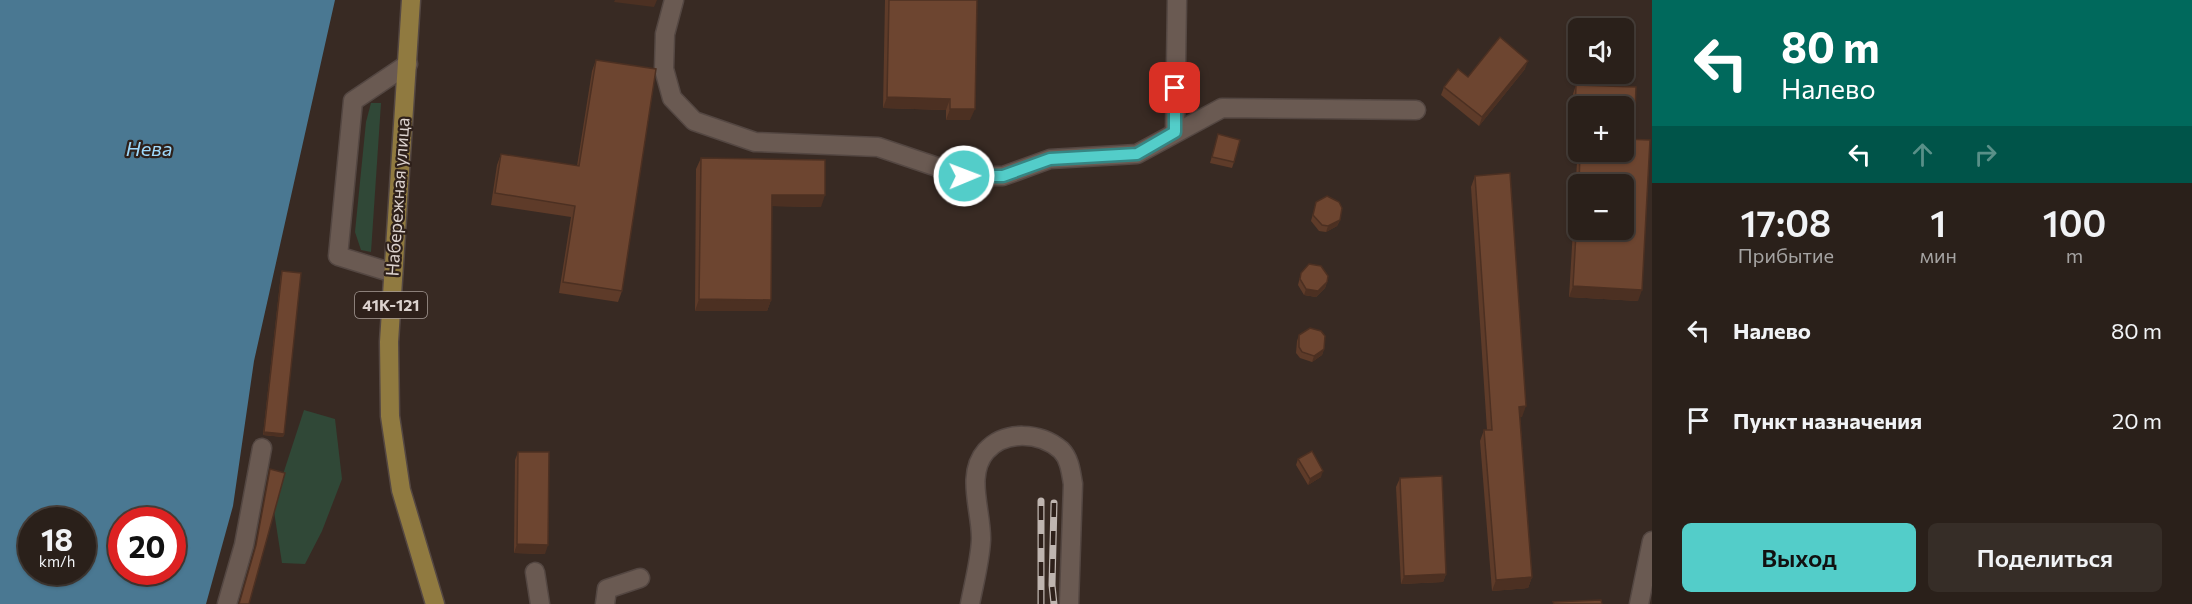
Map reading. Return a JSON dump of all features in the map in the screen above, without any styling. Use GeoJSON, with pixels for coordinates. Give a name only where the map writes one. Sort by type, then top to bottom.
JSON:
{"type":"FeatureCollection","features":[{"type":"Feature","properties":{"kind":"main road","name":"Набережная улица"},"geometry":{"type":"LineString","coordinates":[[411,0],[393,273],[389,382],[394,453],[401,490],[435,604]]}},
{"type":"Feature","properties":{"kind":"lane"},"geometry":{"type":"LineString","coordinates":[[674,0],[664,34],[664,69],[672,98],[694,121],[755,142],[878,147],[964,176],[1003,176],[1050,159],[1137,154],[1222,108],[1416,110]]}},
{"type":"Feature","properties":{"kind":"lane"},"geometry":{"type":"LineString","coordinates":[[1175,132],[1176,0]]}},
{"type":"Feature","properties":{"kind":"lane"},"geometry":{"type":"LineString","coordinates":[[393,273],[338,256],[353,101],[408,64]]}},
{"type":"Feature","properties":{"kind":"lane"},"geometry":{"type":"LineString","coordinates":[[970,604],[981,540],[975,471],[985,452],[1000,439],[1019,436],[1043,439],[1062,451],[1070,466],[1073,484],[1069,604]]}},
{"type":"Feature","properties":{"kind":"lane"},"geometry":{"type":"LineString","coordinates":[[227,604],[244,545],[262,448]]}},
{"type":"Feature","properties":{"kind":"lane"},"geometry":{"type":"LineString","coordinates":[[1639,604],[1652,541]]}},
{"type":"Feature","properties":{"kind":"lane"},"geometry":{"type":"LineString","coordinates":[[535,572],[540,604]]}},
{"type":"Feature","properties":{"kind":"lane"},"geometry":{"type":"LineString","coordinates":[[605,604],[607,589],[640,578]]}},
{"type":"Feature","properties":{"kind":"green space"},"geometry":{"type":"Polygon","coordinates":[[[371,103],[381,103],[371,252],[361,250],[355,232],[366,122],[371,103]]]}},
{"type":"Feature","properties":{"kind":"green space"},"geometry":{"type":"Polygon","coordinates":[[[304,410],[335,419],[342,479],[322,531],[305,564],[282,563],[273,505],[304,410]]]}},
{"type":"Feature","properties":{"kind":"water","name":"Нева"},"geometry":{"type":"Polygon","coordinates":[[[0,0],[335,0],[254,361],[233,506],[206,604],[0,604],[0,0]]]}},
{"type":"Feature","properties":{"kind":"building"},"geometry":{"type":"Polygon","coordinates":[[[889,0],[977,0],[975,109],[950,109],[950,99],[887,97],[889,0]]]}},
{"type":"Feature","properties":{"kind":"building"},"geometry":{"type":"Polygon","coordinates":[[[1500,37],[1528,61],[1482,117],[1444,87],[1458,69],[1468,77],[1500,37]]]}},
{"type":"Feature","properties":{"kind":"building"},"geometry":{"type":"Polygon","coordinates":[[[596,60],[656,69],[622,291],[563,282],[575,206],[495,193],[501,154],[579,166],[596,60]]]}},
{"type":"Feature","properties":{"kind":"building"},"geometry":{"type":"Polygon","coordinates":[[[1576,85],[1636,87],[1635,113],[1634,96],[1576,96],[1576,85]]]}},
{"type":"Feature","properties":{"kind":"building"},"geometry":{"type":"Polygon","coordinates":[[[1218,134],[1240,140],[1234,162],[1212,157],[1218,134]]]}},
{"type":"Feature","properties":{"kind":"building"},"geometry":{"type":"Polygon","coordinates":[[[1634,139],[1650,140],[1642,290],[1573,286],[1576,240],[1634,240],[1634,174],[1579,174],[1580,162],[1634,162],[1634,139]]]}},
{"type":"Feature","properties":{"kind":"building"},"geometry":{"type":"Polygon","coordinates":[[[701,158],[825,160],[825,195],[772,195],[771,300],[699,299],[701,158]]]}},
{"type":"Feature","properties":{"kind":"building"},"geometry":{"type":"Polygon","coordinates":[[[1510,173],[1526,406],[1519,407],[1532,577],[1496,580],[1484,430],[1492,430],[1475,176],[1510,173]]]}},
{"type":"Feature","properties":{"kind":"building"},"geometry":{"type":"Polygon","coordinates":[[[1327,196],[1339,202],[1342,208],[1340,220],[1328,226],[1322,225],[1313,215],[1316,202],[1327,196]]]}},
{"type":"Feature","properties":{"kind":"building"},"geometry":{"type":"Polygon","coordinates":[[[1309,264],[1321,266],[1328,276],[1327,282],[1318,291],[1306,289],[1300,279],[1301,273],[1309,264]]]}},
{"type":"Feature","properties":{"kind":"building"},"geometry":{"type":"Polygon","coordinates":[[[282,271],[301,273],[284,434],[264,432],[282,271]]]}},
{"type":"Feature","properties":{"kind":"building"},"geometry":{"type":"Polygon","coordinates":[[[1310,328],[1321,331],[1325,336],[1324,349],[1314,356],[1302,352],[1299,347],[1299,335],[1310,328]]]}},
{"type":"Feature","properties":{"kind":"building"},"geometry":{"type":"Polygon","coordinates":[[[1312,451],[1323,471],[1310,479],[1298,459],[1312,451]]]}},
{"type":"Feature","properties":{"kind":"building"},"geometry":{"type":"Polygon","coordinates":[[[518,452],[549,452],[548,545],[517,544],[518,452]]]}},
{"type":"Feature","properties":{"kind":"building"},"geometry":{"type":"Polygon","coordinates":[[[270,469],[285,473],[249,604],[239,604],[256,545],[270,469]]]}},
{"type":"Feature","properties":{"kind":"building"},"geometry":{"type":"Polygon","coordinates":[[[1442,476],[1446,574],[1404,576],[1400,478],[1442,476]]]}},
{"type":"Feature","properties":{"kind":"building"},"geometry":{"type":"Polygon","coordinates":[[[1601,600],[1602,604],[1554,604],[1553,602],[1601,600]]]}},
{"type":"Feature","properties":{"kind":"railway"},"geometry":{"type":"LineString","coordinates":[[1041,501],[1041,604]]}},
{"type":"Feature","properties":{"kind":"railway"},"geometry":{"type":"LineString","coordinates":[[1054,503],[1052,585],[1054,604]]}},
{"type":"Feature","properties":{"kind":"route"},"geometry":{"type":"LineString","coordinates":[[964,176],[1003,176],[1050,159],[1137,154],[1175,132],[1175,88]]}}]}
